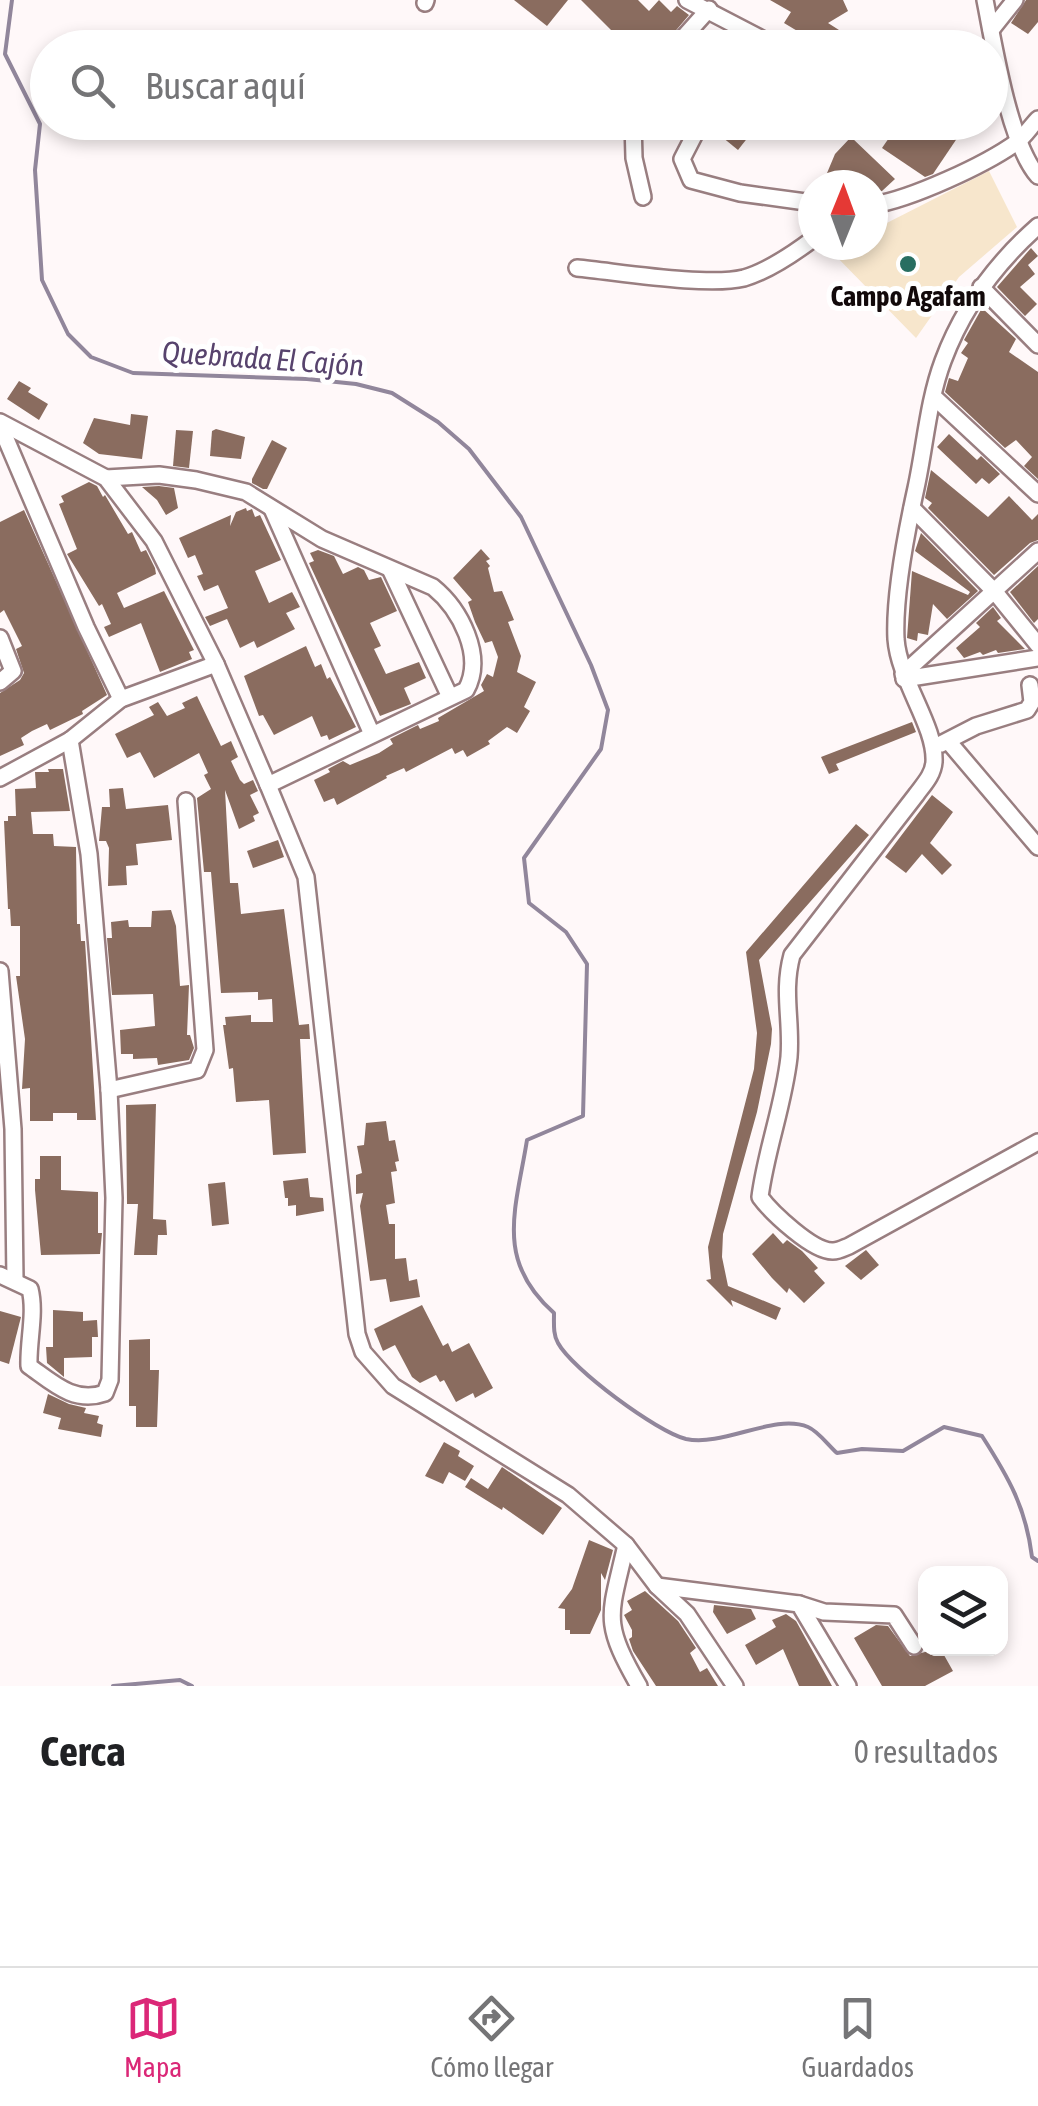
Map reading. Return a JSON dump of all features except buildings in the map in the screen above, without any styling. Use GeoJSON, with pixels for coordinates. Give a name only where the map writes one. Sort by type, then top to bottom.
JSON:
{"type":"FeatureCollection","features":[{"type":"Feature","properties":{"kind":"street"},"geometry":{"type":"LineString","coordinates":[[687,0],[746,30]]}},
{"type":"Feature","properties":{"kind":"street"},"geometry":{"type":"LineString","coordinates":[[985,0],[991,30]]}},
{"type":"Feature","properties":{"kind":"street"},"geometry":{"type":"LineString","coordinates":[[991,30],[1015,0]]}},
{"type":"Feature","properties":{"kind":"street"},"geometry":{"type":"LineString","coordinates":[[690,30],[709,9]]}},
{"type":"Feature","properties":{"kind":"street"},"geometry":{"type":"LineString","coordinates":[[1008,100],[1018,141],[1038,176]]}},
{"type":"Feature","properties":{"kind":"street"},"geometry":{"type":"LineString","coordinates":[[888,201],[924,190],[1018,141],[1038,119]]}},
{"type":"Feature","properties":{"kind":"street"},"geometry":{"type":"LineString","coordinates":[[634,140],[643,197]]}},
{"type":"Feature","properties":{"kind":"street"},"geometry":{"type":"LineString","coordinates":[[692,140],[682,159],[691,180],[740,193],[798,201]]}},
{"type":"Feature","properties":{"kind":"street"},"geometry":{"type":"LineString","coordinates":[[1038,226],[1002,259],[981,286],[942,362],[912,508],[896,638],[904,677],[940,744],[1038,847]]}},
{"type":"Feature","properties":{"kind":"street"},"geometry":{"type":"LineString","coordinates":[[577,268],[730,279],[764,269],[798,248]]}},
{"type":"Feature","properties":{"kind":"street"},"geometry":{"type":"LineString","coordinates":[[981,286],[1038,345]]}},
{"type":"Feature","properties":{"kind":"street"},"geometry":{"type":"LineString","coordinates":[[934,397],[1038,494]]}},
{"type":"Feature","properties":{"kind":"street"},"geometry":{"type":"LineString","coordinates":[[0,424],[106,478],[154,541],[216,664],[306,877],[357,1334],[363,1352],[393,1386],[568,1494],[626,1545],[657,1586],[687,1614],[735,1686]]}},
{"type":"Feature","properties":{"kind":"street"},"geometry":{"type":"LineString","coordinates":[[0,424],[121,699]]}},
{"type":"Feature","properties":{"kind":"street"},"geometry":{"type":"LineString","coordinates":[[106,478],[159,475],[196,480],[259,497],[322,539],[432,586],[461,621],[471,649],[473,678],[466,690],[371,732],[268,785]]}},
{"type":"Feature","properties":{"kind":"street"},"geometry":{"type":"LineString","coordinates":[[912,508],[995,592],[1038,644]]}},
{"type":"Feature","properties":{"kind":"street"},"geometry":{"type":"LineString","coordinates":[[272,509],[371,732]]}},
{"type":"Feature","properties":{"kind":"street"},"geometry":{"type":"LineString","coordinates":[[904,677],[1038,551]]}},
{"type":"Feature","properties":{"kind":"street"},"geometry":{"type":"LineString","coordinates":[[391,570],[450,698]]}},
{"type":"Feature","properties":{"kind":"street"},"geometry":{"type":"LineString","coordinates":[[0,638],[13,671],[0,682]]}},
{"type":"Feature","properties":{"kind":"street"},"geometry":{"type":"LineString","coordinates":[[904,677],[1038,658]]}},
{"type":"Feature","properties":{"kind":"street"},"geometry":{"type":"LineString","coordinates":[[0,778],[70,740],[121,699],[216,664]]}},
{"type":"Feature","properties":{"kind":"street"},"geometry":{"type":"LineString","coordinates":[[1030,685],[1032,702],[1027,710],[976,726],[940,744],[930,775],[792,954],[785,1001],[789,1055],[760,1197],[787,1225],[832,1252],[1038,1142]]}},
{"type":"Feature","properties":{"kind":"street"},"geometry":{"type":"LineString","coordinates":[[0,971],[12,1130],[7,1277],[30,1289],[33,1300],[29,1366],[64,1392],[84,1396],[105,1393],[110,1380],[114,1198],[89,854],[70,740]]}},
{"type":"Feature","properties":{"kind":"street"},"geometry":{"type":"LineString","coordinates":[[108,1090],[197,1070],[206,1050],[186,801]]}},
{"type":"Feature","properties":{"kind":"street"},"geometry":{"type":"LineString","coordinates":[[626,1545],[611,1624],[616,1646],[639,1686]]}},
{"type":"Feature","properties":{"kind":"street"},"geometry":{"type":"LineString","coordinates":[[657,1586],[798,1604],[824,1612],[894,1614],[914,1646]]}},
{"type":"Feature","properties":{"kind":"street"},"geometry":{"type":"LineString","coordinates":[[798,1604],[806,1611],[848,1686]]}},
{"type":"Feature","properties":{"kind":"shaded area","name":"Campo Agafam"},"geometry":{"type":"Polygon","coordinates":[[[989,171],[1017,227],[959,277],[916,338],[840,260],[888,260],[888,222],[989,171]]]}},
{"type":"Feature","properties":{"kind":"waterway","name":"Quebrada El Cajón"},"geometry":{"type":"LineString","coordinates":[[12,0],[5,54],[30,104]]}},
{"type":"Feature","properties":{"kind":"waterway","name":"Quebrada El Cajón"},"geometry":{"type":"LineString","coordinates":[[38,140],[35,170],[42,280],[68,334],[91,357],[133,373],[307,379],[356,384],[392,393],[438,422],[469,449],[521,517],[591,665],[608,710],[601,749],[524,858],[529,903],[566,932],[587,964],[583,1116],[527,1140],[515,1211],[516,1253],[535,1293],[554,1313],[558,1343],[580,1368],[616,1398],[656,1425],[686,1439],[716,1439],[795,1424],[812,1429],[837,1453],[862,1449],[903,1451],[944,1427],[982,1436],[1015,1494],[1032,1557],[1038,1561]]}},
{"type":"Feature","properties":{"kind":"waterway"},"geometry":{"type":"LineString","coordinates":[[113,1686],[180,1680],[192,1686]]}},
{"type":"Feature","properties":{"kind":"place","name":"Campo Agafam"},"geometry":{"type":"Point","coordinates":[908,264]}}]}
